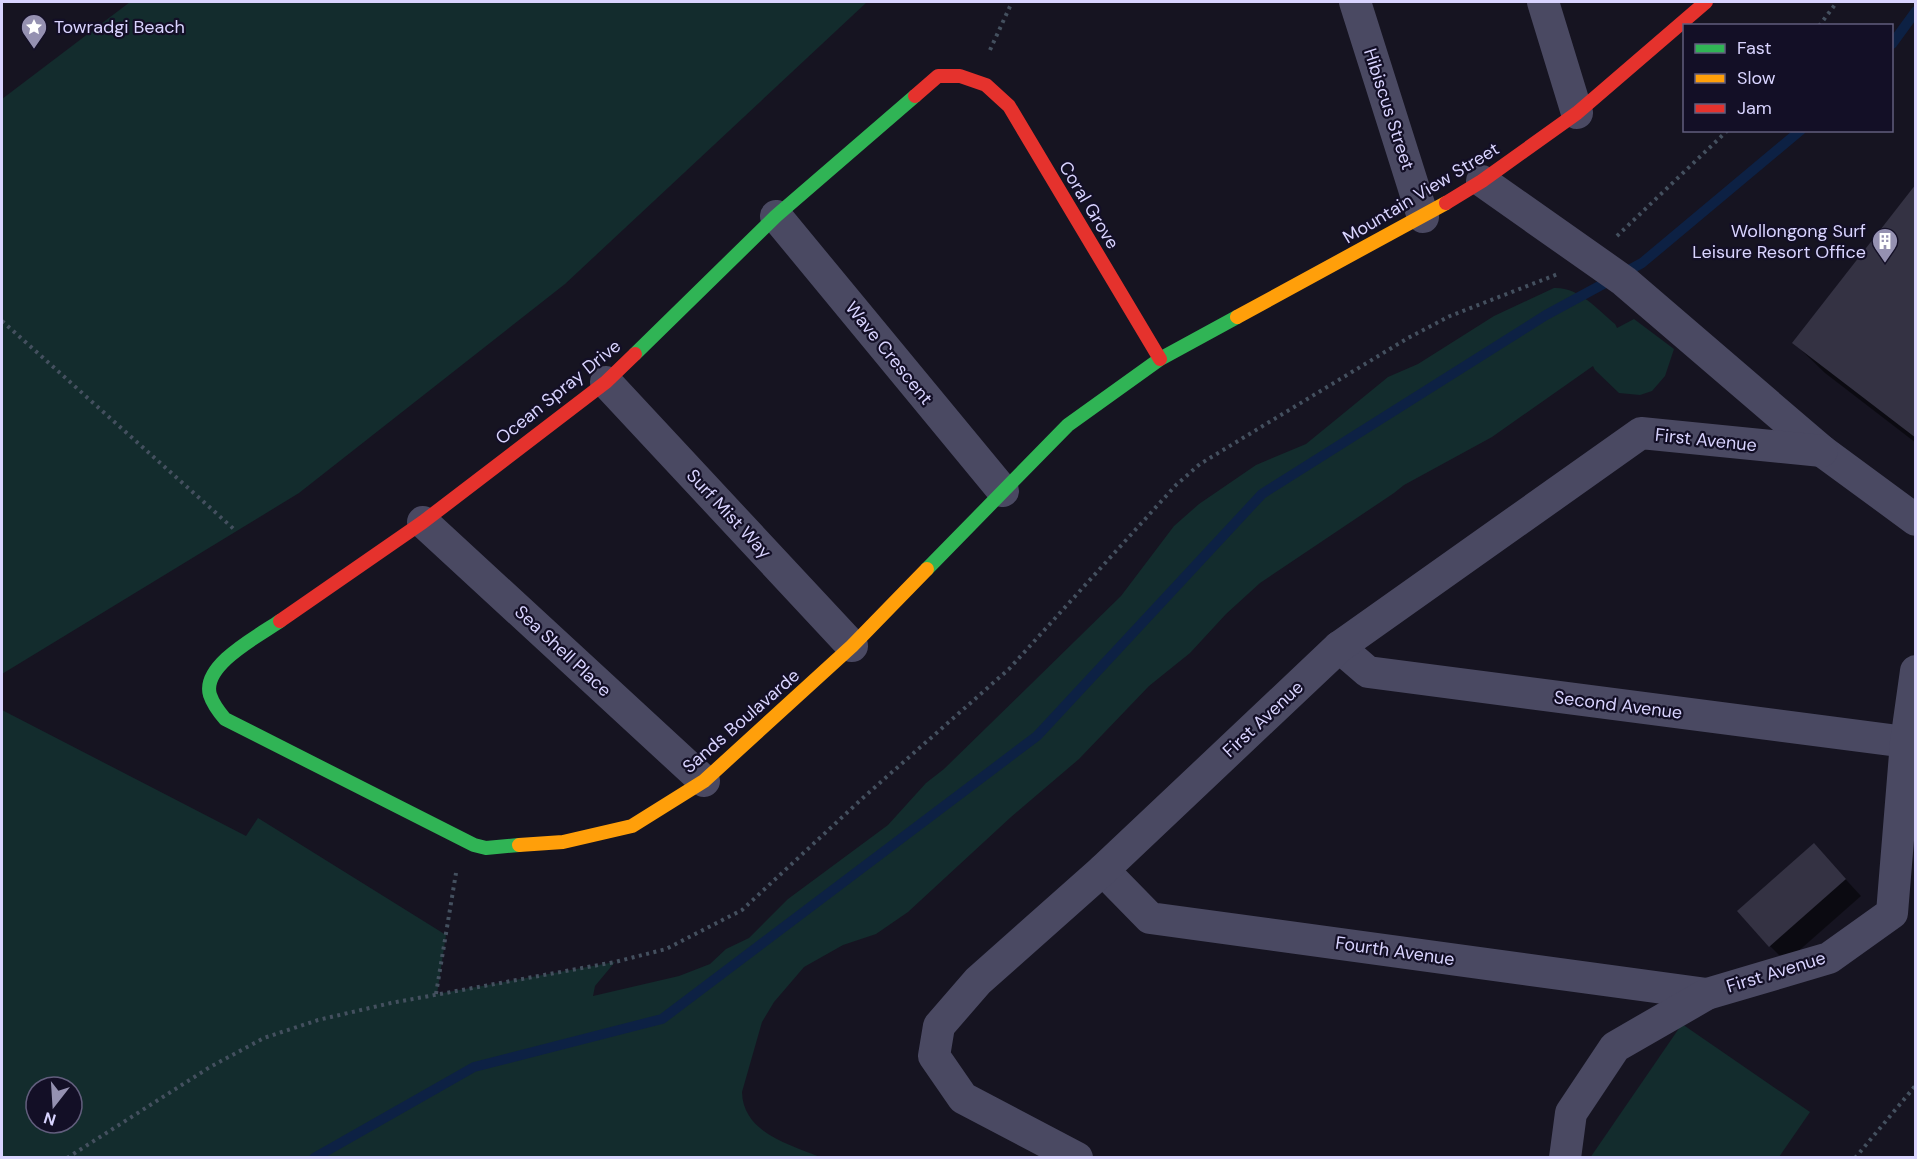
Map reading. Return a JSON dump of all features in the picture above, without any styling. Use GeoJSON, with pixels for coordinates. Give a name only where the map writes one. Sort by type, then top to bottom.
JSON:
{"type":"FeatureCollection","features":[{"type":"Feature","properties":{"kind":"street","name":"Hibiscus Street"},"geometry":{"type":"LineString","coordinates":[[1355,2],[1423,217]]}},
{"type":"Feature","properties":{"kind":"street"},"geometry":{"type":"LineString","coordinates":[[1543,2],[1577,112]]}},
{"type":"Feature","properties":{"kind":"street","name":"Mountain View Street"},"geometry":{"type":"LineString","coordinates":[[1160,359],[1423,217],[1482,182],[1577,112],[1706,2]]}},
{"type":"Feature","properties":{"kind":"street","name":"Ocean Spray Drive"},"geometry":{"type":"LineString","coordinates":[[208,688],[212,673],[225,659],[423,522],[606,382],[776,216],[938,76],[956,74],[976,80]]}},
{"type":"Feature","properties":{"kind":"street","name":"Coral Grove"},"geometry":{"type":"LineString","coordinates":[[976,80],[994,88],[1009,106],[1160,359]]}},
{"type":"Feature","properties":{"kind":"street"},"geometry":{"type":"LineString","coordinates":[[1482,182],[1624,281],[1822,451],[1916,520]]}},
{"type":"Feature","properties":{"kind":"street","name":"Wave Crescent"},"geometry":{"type":"LineString","coordinates":[[776,216],[1003,491]]}},
{"type":"Feature","properties":{"kind":"street","name":"Sands Boulavarde"},"geometry":{"type":"LineString","coordinates":[[208,688],[212,704],[225,719],[461,839],[486,848],[563,842],[632,826],[704,781],[852,646],[1068,425],[1160,359]]}},
{"type":"Feature","properties":{"kind":"street","name":"Surf Mist Way"},"geometry":{"type":"LineString","coordinates":[[606,382],[852,646]]}},
{"type":"Feature","properties":{"kind":"street","name":"First Avenue"},"geometry":{"type":"LineString","coordinates":[[1077,1158],[963,1098],[934,1056],[939,1026],[978,981],[1103,870],[1339,647],[1641,433],[1822,451]]}},
{"type":"Feature","properties":{"kind":"street","name":"Sea Shell Place"},"geometry":{"type":"LineString","coordinates":[[423,522],[704,781]]}},
{"type":"Feature","properties":{"kind":"street","name":"Second Avenue"},"geometry":{"type":"LineString","coordinates":[[1339,647],[1368,672],[1906,742]]}},
{"type":"Feature","properties":{"kind":"street","name":"First Avenue"},"geometry":{"type":"LineString","coordinates":[[1565,1158],[1570,1113],[1615,1047],[1707,994],[1829,958],[1904,911],[1906,742],[1916,671]]}},
{"type":"Feature","properties":{"kind":"street","name":"Fourth Avenue"},"geometry":{"type":"LineString","coordinates":[[1103,870],[1150,918],[1707,994]]}},
{"type":"Feature","properties":{"kind":"path"},"geometry":{"type":"LineString","coordinates":[[976,80],[1012,2]]}},
{"type":"Feature","properties":{"kind":"path"},"geometry":{"type":"LineString","coordinates":[[1820,24],[1837,2]]}},
{"type":"Feature","properties":{"kind":"path"},"geometry":{"type":"LineString","coordinates":[[67,1158],[210,1067],[264,1038],[318,1020],[436,994],[615,962],[666,949],[742,910],[1009,669],[1176,485],[1200,464],[1408,338],[1450,316],[1553,277],[1609,245],[1726,132]]}},
{"type":"Feature","properties":{"kind":"path"},"geometry":{"type":"LineString","coordinates":[[2,321],[236,531]]}},
{"type":"Feature","properties":{"kind":"path"},"geometry":{"type":"LineString","coordinates":[[436,994],[461,839]]}},
{"type":"Feature","properties":{"kind":"path"},"geometry":{"type":"LineString","coordinates":[[1855,1158],[1916,1085]]}},
{"type":"Feature","properties":{"kind":"green space"},"geometry":{"type":"Polygon","coordinates":[[[130,2],[867,2],[565,284],[299,493],[2,674],[2,99],[130,2]]]}},
{"type":"Feature","properties":{"kind":"green space"},"geometry":{"type":"Polygon","coordinates":[[[1554,288],[1580,295],[1617,328],[1634,319],[1674,349],[1665,376],[1652,391],[1640,395],[1619,393],[1593,366],[1492,437],[1404,485],[1260,583],[1226,614],[1190,653],[1149,686],[1079,759],[1011,817],[908,912],[876,934],[843,945],[804,967],[774,1002],[762,1022],[742,1092],[744,1106],[750,1118],[759,1127],[782,1142],[820,1157],[2,1157],[2,710],[246,836],[258,818],[446,935],[437,994],[615,962],[595,986],[593,996],[679,976],[710,964],[726,949],[749,938],[788,899],[888,825],[926,783],[944,769],[1121,596],[1174,526],[1199,504],[1256,465],[1306,444],[1388,377],[1418,364],[1494,316],[1554,288]]]}},
{"type":"Feature","properties":{"kind":"green space"},"geometry":{"type":"Polygon","coordinates":[[[1682,1024],[1810,1112],[1779,1157],[1590,1158],[1682,1024]]]}},
{"type":"Feature","properties":{"kind":"building","name":"Wollongong Surf Leisure Resort Office"},"geometry":{"type":"Polygon","coordinates":[[[1916,184],[1916,438],[1792,343],[1916,184]]]}},
{"type":"Feature","properties":{"kind":"building"},"geometry":{"type":"Polygon","coordinates":[[[1814,843],[1846,879],[1769,947],[1737,911],[1814,843]]]}},
{"type":"Feature","properties":{"kind":"waterway"},"geometry":{"type":"LineString","coordinates":[[1893,43],[1916,11]]}},
{"type":"Feature","properties":{"kind":"waterway"},"geometry":{"type":"LineString","coordinates":[[314,1158],[474,1067],[662,1019],[1037,736],[1262,494],[1546,315],[1642,263],[1799,132]]}},
{"type":"Feature","properties":{"kind":"traffic: fast"},"geometry":{"type":"LineString","coordinates":[[635,354],[776,216],[915,96]]}},
{"type":"Feature","properties":{"kind":"traffic: fast"},"geometry":{"type":"LineString","coordinates":[[927,569],[1068,425],[1160,359],[1237,317]]}},
{"type":"Feature","properties":{"kind":"traffic: fast"},"geometry":{"type":"LineString","coordinates":[[280,621],[234,652],[214,673],[210,684],[210,695],[216,708],[225,719],[474,845],[486,848],[519,845]]}},
{"type":"Feature","properties":{"kind":"traffic: slow"},"geometry":{"type":"LineString","coordinates":[[1237,317],[1446,203]]}},
{"type":"Feature","properties":{"kind":"traffic: slow"},"geometry":{"type":"LineString","coordinates":[[519,845],[563,842],[632,826],[704,781],[852,646],[927,569]]}},
{"type":"Feature","properties":{"kind":"traffic: jam"},"geometry":{"type":"LineString","coordinates":[[1446,203],[1482,181],[1577,113],[1706,2]]}},
{"type":"Feature","properties":{"kind":"traffic: jam"},"geometry":{"type":"LineString","coordinates":[[915,96],[938,76],[960,76],[986,85],[1009,106],[1160,359]]}},
{"type":"Feature","properties":{"kind":"traffic: jam"},"geometry":{"type":"LineString","coordinates":[[280,621],[423,522],[606,382],[635,354]]}},
{"type":"Feature","properties":{"kind":"place","name":"Towradgi Beach"},"geometry":{"type":"Point","coordinates":[34,50]}},
{"type":"Feature","properties":{"kind":"place","name":"Wollongong Surf Leisure Resort Office"},"geometry":{"type":"Point","coordinates":[1885,264]}}]}
